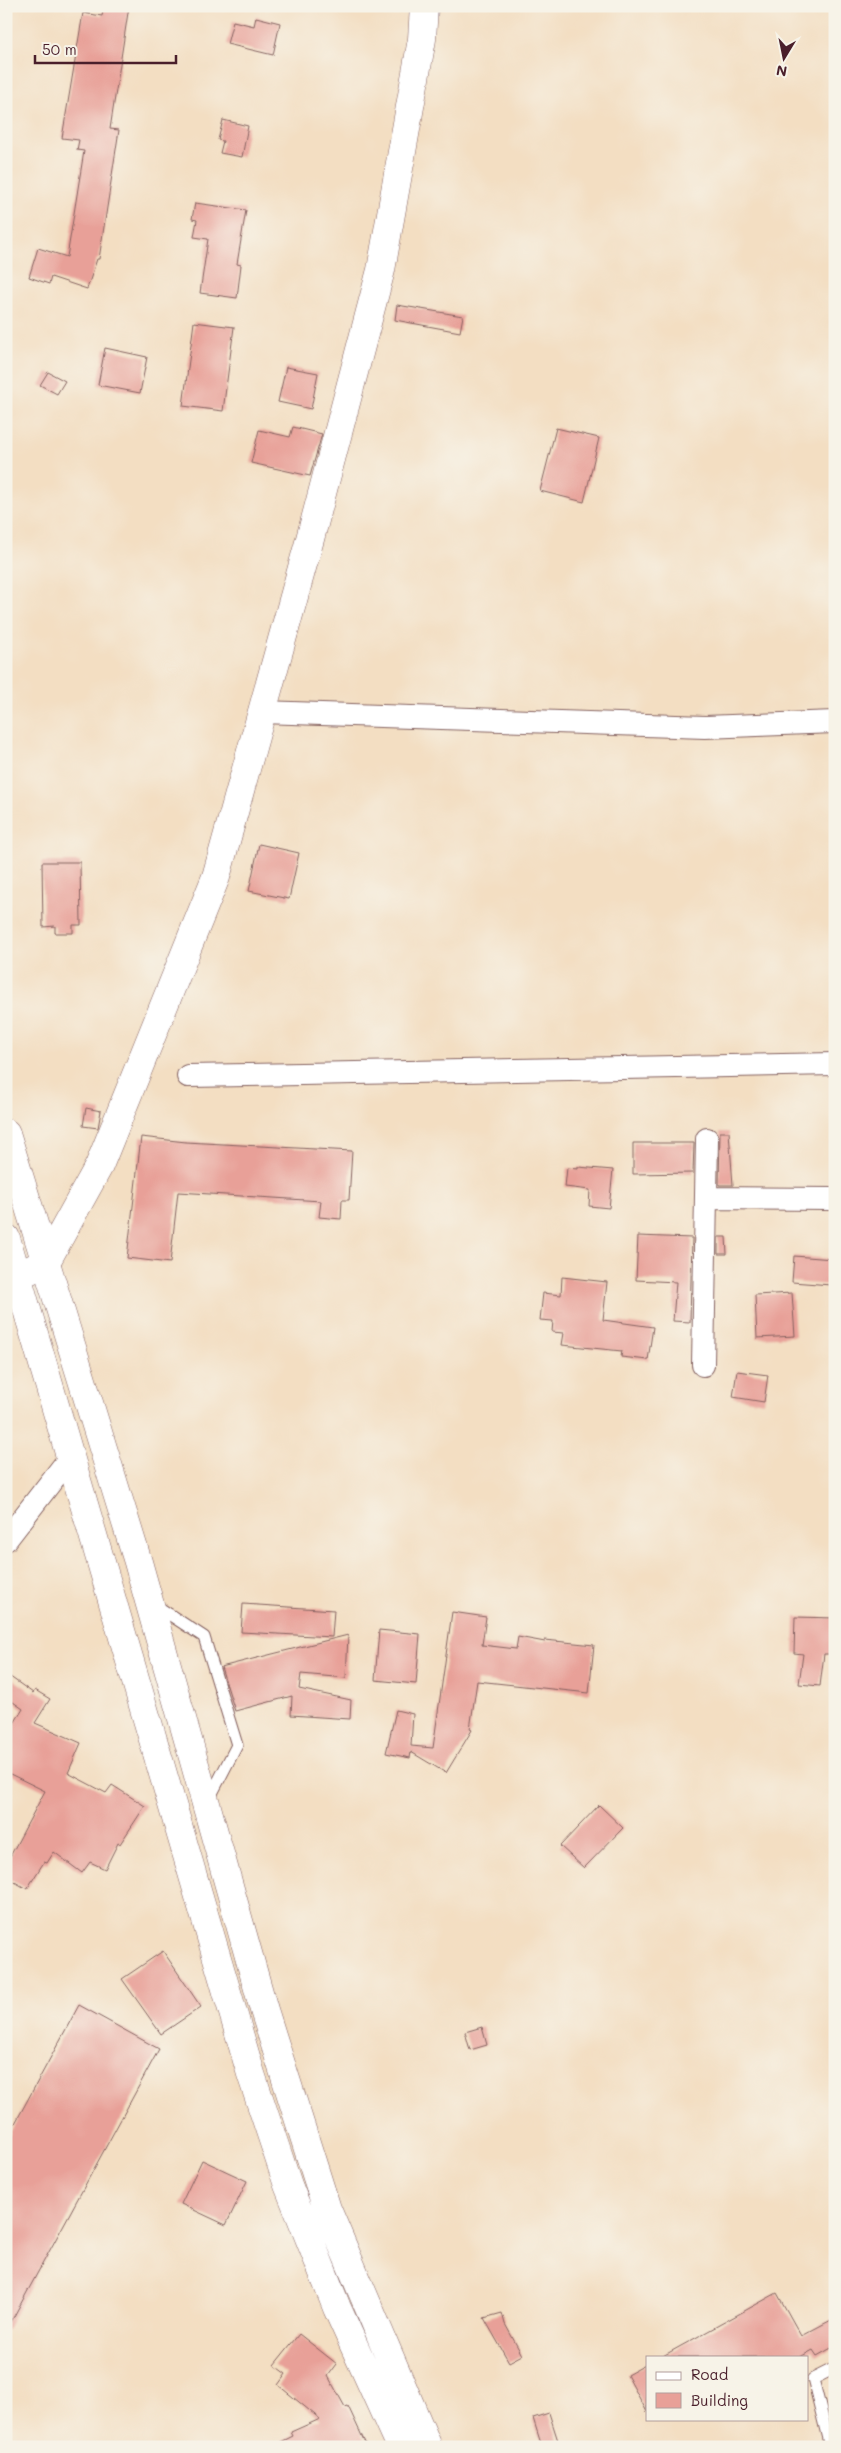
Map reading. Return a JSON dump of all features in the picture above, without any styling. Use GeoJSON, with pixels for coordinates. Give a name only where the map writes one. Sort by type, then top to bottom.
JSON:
{"type":"FeatureCollection","features":[{"type":"Feature","properties":{"kind":"main road"},"geometry":{"type":"LineString","coordinates":[[18,1276],[46,1262],[99,1166],[216,876],[381,270],[422,39],[424,6]]}},
{"type":"Feature","properties":{"kind":"main road"},"geometry":{"type":"LineString","coordinates":[[6,1133],[149,1601],[264,2010],[327,2209],[428,2447]]}},
{"type":"Feature","properties":{"kind":"main road"},"geometry":{"type":"LineString","coordinates":[[6,1238],[72,1456],[251,2074],[284,2175],[337,2308],[400,2447]]}},
{"type":"Feature","properties":{"kind":"street"},"geometry":{"type":"LineString","coordinates":[[262,712],[705,727],[835,722]]}},
{"type":"Feature","properties":{"kind":"street"},"geometry":{"type":"LineString","coordinates":[[188,1076],[835,1064]]}},
{"type":"Feature","properties":{"kind":"street"},"geometry":{"type":"LineString","coordinates":[[703,1365],[707,1139]]}},
{"type":"Feature","properties":{"kind":"street"},"geometry":{"type":"LineString","coordinates":[[706,1198],[835,1199]]}},
{"type":"Feature","properties":{"kind":"street"},"geometry":{"type":"LineString","coordinates":[[6,1540],[72,1456]]}},
{"type":"Feature","properties":{"kind":"lane"},"geometry":{"type":"LineString","coordinates":[[149,1601],[204,1637],[237,1745],[206,1804]]}},
{"type":"Feature","properties":{"kind":"lane"},"geometry":{"type":"LineString","coordinates":[[830,2447],[813,2379],[835,2368]]}},
{"type":"Feature","properties":{"kind":"building"},"geometry":{"type":"Polygon","coordinates":[[[104,6],[129,6],[110,129],[119,130],[99,259],[97,259],[87,289],[51,277],[49,284],[29,277],[38,248],[67,257],[84,151],[77,150],[79,140],[62,138],[83,13],[102,16],[104,6]]]}},
{"type":"Feature","properties":{"kind":"building"},"geometry":{"type":"Polygon","coordinates":[[[256,17],[280,23],[273,55],[227,44],[233,21],[254,26],[256,17]]]}},
{"type":"Feature","properties":{"kind":"building"},"geometry":{"type":"Polygon","coordinates":[[[223,120],[248,126],[242,157],[220,153],[223,141],[218,140],[223,120]]]}},
{"type":"Feature","properties":{"kind":"building"},"geometry":{"type":"Polygon","coordinates":[[[195,203],[246,210],[237,264],[241,265],[237,298],[200,293],[208,239],[194,237],[197,220],[192,219],[195,203]]]}},
{"type":"Feature","properties":{"kind":"building"},"geometry":{"type":"Polygon","coordinates":[[[397,305],[463,316],[460,332],[395,320],[397,305]]]}},
{"type":"Feature","properties":{"kind":"building"},"geometry":{"type":"Polygon","coordinates":[[[194,322],[234,327],[223,411],[183,406],[194,322]]]}},
{"type":"Feature","properties":{"kind":"building"},"geometry":{"type":"Polygon","coordinates":[[[105,348],[147,357],[140,393],[98,385],[105,348]]]}},
{"type":"Feature","properties":{"kind":"building"},"geometry":{"type":"Polygon","coordinates":[[[286,367],[318,373],[311,409],[278,402],[286,367]]]}},
{"type":"Feature","properties":{"kind":"building"},"geometry":{"type":"Polygon","coordinates":[[[48,372],[65,381],[57,394],[40,385],[48,372]]]}},
{"type":"Feature","properties":{"kind":"building"},"geometry":{"type":"Polygon","coordinates":[[[293,427],[322,434],[310,476],[251,463],[259,430],[290,437],[293,427]]]}},
{"type":"Feature","properties":{"kind":"building"},"geometry":{"type":"Polygon","coordinates":[[[556,428],[599,438],[584,502],[540,491],[556,428]]]}},
{"type":"Feature","properties":{"kind":"building"},"geometry":{"type":"Polygon","coordinates":[[[259,844],[299,853],[289,899],[249,891],[259,844]]]}},
{"type":"Feature","properties":{"kind":"building"},"geometry":{"type":"Polygon","coordinates":[[[42,862],[80,862],[81,925],[73,925],[73,933],[55,933],[55,926],[43,927],[42,862]]]}},
{"type":"Feature","properties":{"kind":"building"},"geometry":{"type":"Polygon","coordinates":[[[86,1108],[101,1111],[98,1128],[83,1126],[86,1108]]]}},
{"type":"Feature","properties":{"kind":"building"},"geometry":{"type":"Polygon","coordinates":[[[720,1132],[729,1132],[733,1185],[719,1185],[720,1132]]]}},
{"type":"Feature","properties":{"kind":"building"},"geometry":{"type":"Polygon","coordinates":[[[141,1137],[186,1142],[352,1151],[349,1200],[342,1200],[341,1219],[319,1217],[321,1201],[178,1192],[170,1263],[127,1258],[141,1137]]]}},
{"type":"Feature","properties":{"kind":"building"},"geometry":{"type":"Polygon","coordinates":[[[633,1143],[694,1143],[693,1173],[633,1174],[633,1143]]]}},
{"type":"Feature","properties":{"kind":"building"},"geometry":{"type":"Polygon","coordinates":[[[578,1167],[613,1170],[609,1208],[589,1206],[590,1190],[565,1187],[567,1168],[578,1169],[578,1167]]]}},
{"type":"Feature","properties":{"kind":"building"},"geometry":{"type":"Polygon","coordinates":[[[638,1236],[692,1238],[690,1322],[673,1321],[676,1282],[636,1280],[638,1236]]]}},
{"type":"Feature","properties":{"kind":"building"},"geometry":{"type":"Polygon","coordinates":[[[718,1237],[726,1237],[727,1254],[718,1254],[718,1237]]]}},
{"type":"Feature","properties":{"kind":"building"},"geometry":{"type":"Polygon","coordinates":[[[794,1256],[833,1259],[831,1285],[792,1282],[794,1256]]]}},
{"type":"Feature","properties":{"kind":"building"},"geometry":{"type":"Polygon","coordinates":[[[562,1277],[607,1282],[603,1320],[653,1327],[648,1360],[621,1357],[622,1351],[562,1345],[564,1333],[552,1332],[553,1321],[540,1320],[543,1293],[561,1295],[562,1277]]]}},
{"type":"Feature","properties":{"kind":"building"},"geometry":{"type":"Polygon","coordinates":[[[792,1293],[795,1336],[757,1338],[755,1295],[792,1293]]]}},
{"type":"Feature","properties":{"kind":"building"},"geometry":{"type":"Polygon","coordinates":[[[737,1371],[768,1375],[764,1402],[733,1397],[737,1371]]]}},
{"type":"Feature","properties":{"kind":"building"},"geometry":{"type":"Polygon","coordinates":[[[243,1604],[334,1610],[332,1637],[241,1632],[243,1604]]]}},
{"type":"Feature","properties":{"kind":"building"},"geometry":{"type":"Polygon","coordinates":[[[452,1612],[486,1617],[482,1645],[516,1649],[518,1637],[545,1642],[545,1640],[594,1645],[589,1693],[477,1681],[470,1729],[472,1730],[446,1773],[411,1752],[410,1758],[386,1753],[396,1710],[413,1714],[411,1746],[433,1748],[452,1612]]]}},
{"type":"Feature","properties":{"kind":"building"},"geometry":{"type":"Polygon","coordinates":[[[795,1617],[835,1618],[835,1654],[824,1654],[820,1686],[799,1684],[803,1654],[794,1653],[795,1617]]]}},
{"type":"Feature","properties":{"kind":"building"},"geometry":{"type":"Polygon","coordinates":[[[379,1630],[420,1634],[416,1684],[375,1680],[379,1630]]]}},
{"type":"Feature","properties":{"kind":"building"},"geometry":{"type":"Polygon","coordinates":[[[348,1635],[346,1678],[301,1674],[299,1689],[351,1700],[350,1719],[291,1715],[292,1696],[235,1711],[221,1667],[348,1635]]]}},
{"type":"Feature","properties":{"kind":"building"},"geometry":{"type":"Polygon","coordinates":[[[6,1674],[33,1693],[35,1690],[50,1699],[35,1723],[81,1743],[68,1773],[106,1793],[112,1785],[145,1806],[120,1844],[118,1843],[105,1869],[90,1862],[82,1873],[54,1852],[47,1863],[44,1862],[27,1889],[6,1877],[6,1864],[45,1791],[6,1772],[6,1736],[23,1709],[6,1697],[6,1674]]]}},
{"type":"Feature","properties":{"kind":"building"},"geometry":{"type":"Polygon","coordinates":[[[599,1805],[623,1828],[584,1868],[560,1846],[599,1805]]]}},
{"type":"Feature","properties":{"kind":"building"},"geometry":{"type":"Polygon","coordinates":[[[163,1951],[201,2007],[161,2034],[122,1979],[163,1951]]]}},
{"type":"Feature","properties":{"kind":"building"},"geometry":{"type":"Polygon","coordinates":[[[79,2005],[159,2049],[6,2331],[6,2140],[79,2005]]]}},
{"type":"Feature","properties":{"kind":"building"},"geometry":{"type":"Polygon","coordinates":[[[482,2027],[487,2045],[470,2050],[465,2032],[482,2027]]]}},
{"type":"Feature","properties":{"kind":"building"},"geometry":{"type":"Polygon","coordinates":[[[202,2160],[247,2181],[226,2225],[181,2204],[202,2160]]]}},
{"type":"Feature","properties":{"kind":"building"},"geometry":{"type":"Polygon","coordinates":[[[777,2293],[801,2336],[835,2318],[835,2346],[817,2356],[813,2350],[802,2356],[663,2356],[777,2293]]]}},
{"type":"Feature","properties":{"kind":"building"},"geometry":{"type":"Polygon","coordinates":[[[502,2313],[505,2324],[522,2355],[509,2362],[484,2318],[502,2313]]]}},
{"type":"Feature","properties":{"kind":"building"},"geometry":{"type":"Polygon","coordinates":[[[299,2334],[337,2364],[328,2376],[345,2407],[348,2406],[367,2447],[271,2447],[293,2436],[291,2432],[320,2419],[278,2385],[286,2374],[274,2365],[299,2334]]]}},
{"type":"Feature","properties":{"kind":"building"},"geometry":{"type":"Polygon","coordinates":[[[646,2365],[646,2410],[627,2375],[646,2365]]]}},
{"type":"Feature","properties":{"kind":"building"},"geometry":{"type":"Polygon","coordinates":[[[549,2413],[560,2447],[542,2447],[533,2418],[549,2413]]]}}]}
